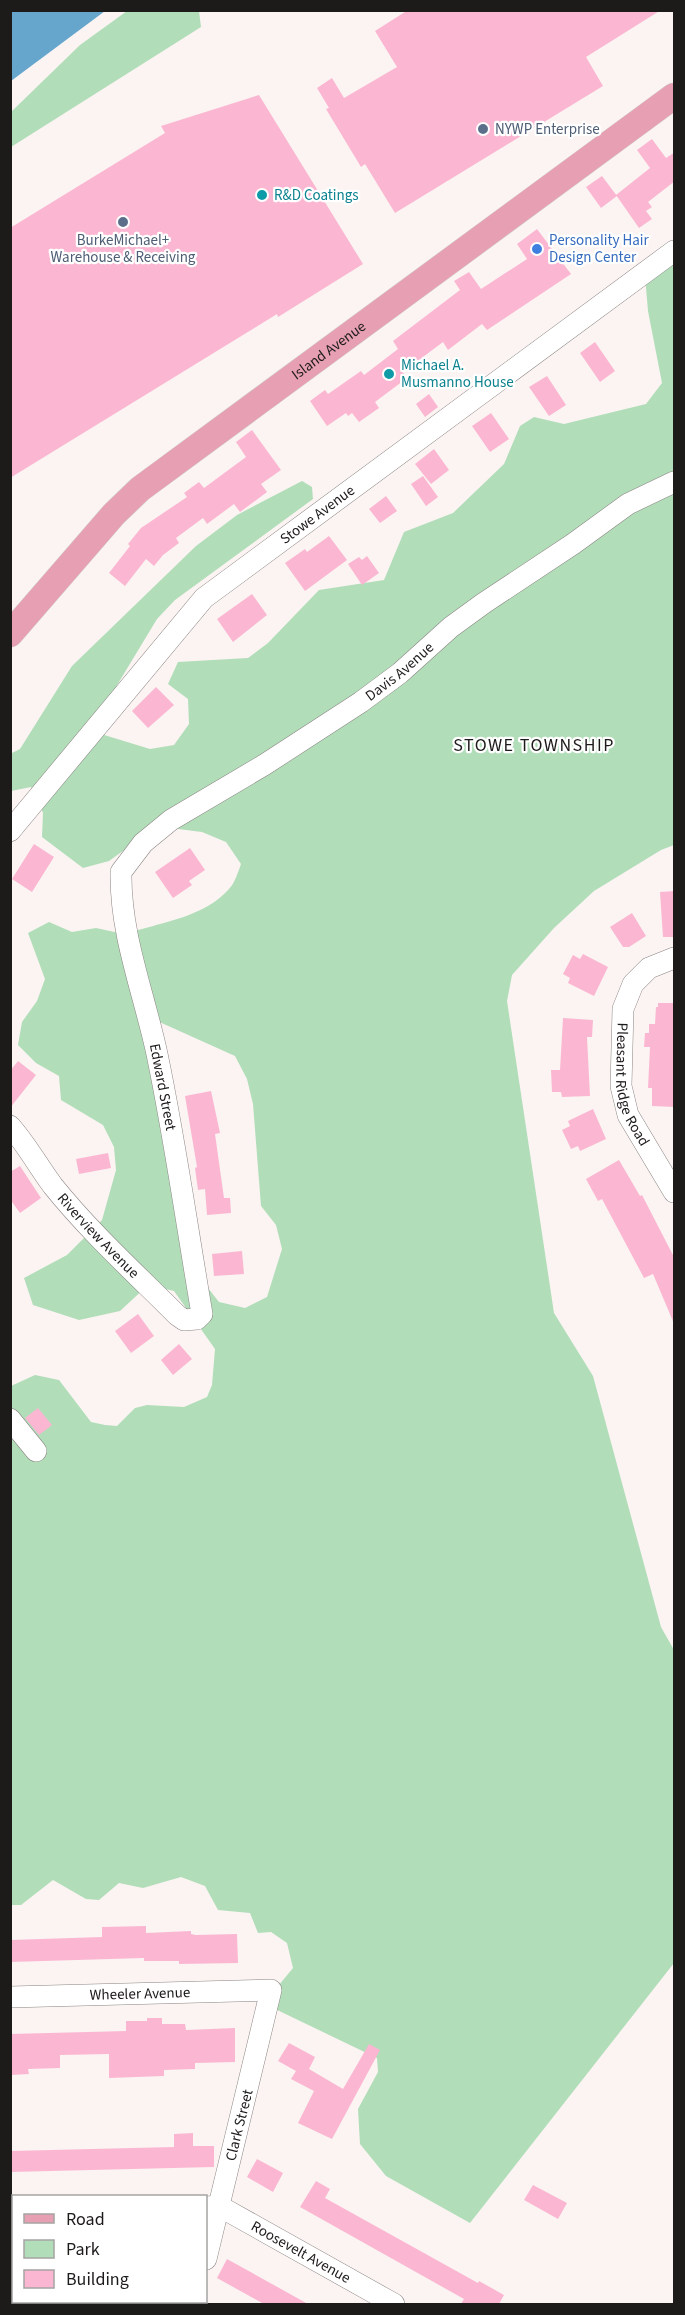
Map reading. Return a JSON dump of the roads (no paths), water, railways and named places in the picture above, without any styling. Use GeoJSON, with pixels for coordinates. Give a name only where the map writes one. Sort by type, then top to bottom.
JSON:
{"type":"FeatureCollection","features":[{"type":"Feature","properties":{"kind":"main road","name":"Island Avenue"},"geometry":{"type":"LineString","coordinates":[[10,634],[114,514],[140,489],[675,96]]}},
{"type":"Feature","properties":{"kind":"street","name":"Stowe Avenue"},"geometry":{"type":"LineString","coordinates":[[10,831],[204,598],[675,251]]}},
{"type":"Feature","properties":{"kind":"street","name":"Davis Avenue"},"geometry":{"type":"LineString","coordinates":[[125,864],[143,843],[171,820],[264,765],[361,702],[400,672],[451,627],[628,504],[675,482]]}},
{"type":"Feature","properties":{"kind":"street","name":"Edward Street"},"geometry":{"type":"LineString","coordinates":[[125,864],[121,872],[124,927],[167,1102],[202,1314]]}},
{"type":"Feature","properties":{"kind":"street","name":"Pleasant Ridge Road"},"geometry":{"type":"LineString","coordinates":[[675,958],[649,968],[633,984],[623,1009],[621,1086],[628,1115],[669,1170],[675,1192]]}},
{"type":"Feature","properties":{"kind":"street","name":"Riverview Avenue"},"geometry":{"type":"LineString","coordinates":[[10,1126],[26,1143],[52,1184],[83,1221],[177,1315],[190,1321],[202,1314]]}},
{"type":"Feature","properties":{"kind":"street"},"geometry":{"type":"LineString","coordinates":[[10,1419],[36,1451]]}},
{"type":"Feature","properties":{"kind":"street","name":"Wheeler Avenue"},"geometry":{"type":"LineString","coordinates":[[10,1996],[272,1990]]}},
{"type":"Feature","properties":{"kind":"street","name":"Clark Street"},"geometry":{"type":"LineString","coordinates":[[207,2250],[212,2207],[272,1990]]}},
{"type":"Feature","properties":{"kind":"street","name":"Roosevelt Avenue"},"geometry":{"type":"LineString","coordinates":[[212,2207],[394,2304]]}},
{"type":"Feature","properties":{"kind":"water"},"geometry":{"type":"Polygon","coordinates":[[[14,10],[105,11],[11,81],[10,12],[14,10]]]}},
{"type":"Feature","properties":{"kind":"place","name":"NYWP Enterprise"},"geometry":{"type":"Point","coordinates":[483,129]}},
{"type":"Feature","properties":{"kind":"place","name":"R&D Coatings"},"geometry":{"type":"Point","coordinates":[262,195]}},
{"type":"Feature","properties":{"kind":"place","name":"BurkeMichael+ Warehouse & Receiving"},"geometry":{"type":"Point","coordinates":[123,222]}},
{"type":"Feature","properties":{"kind":"place","name":"Personality Hair Design Center"},"geometry":{"type":"Point","coordinates":[537,249]}},
{"type":"Feature","properties":{"kind":"place","name":"Michael A. Musmanno House"},"geometry":{"type":"Point","coordinates":[389,374]}},
{"type":"Feature","properties":{"kind":"district","name":"STOWE TOWNSHIP"},"geometry":{"type":"Point","coordinates":[534,745]}}]}
